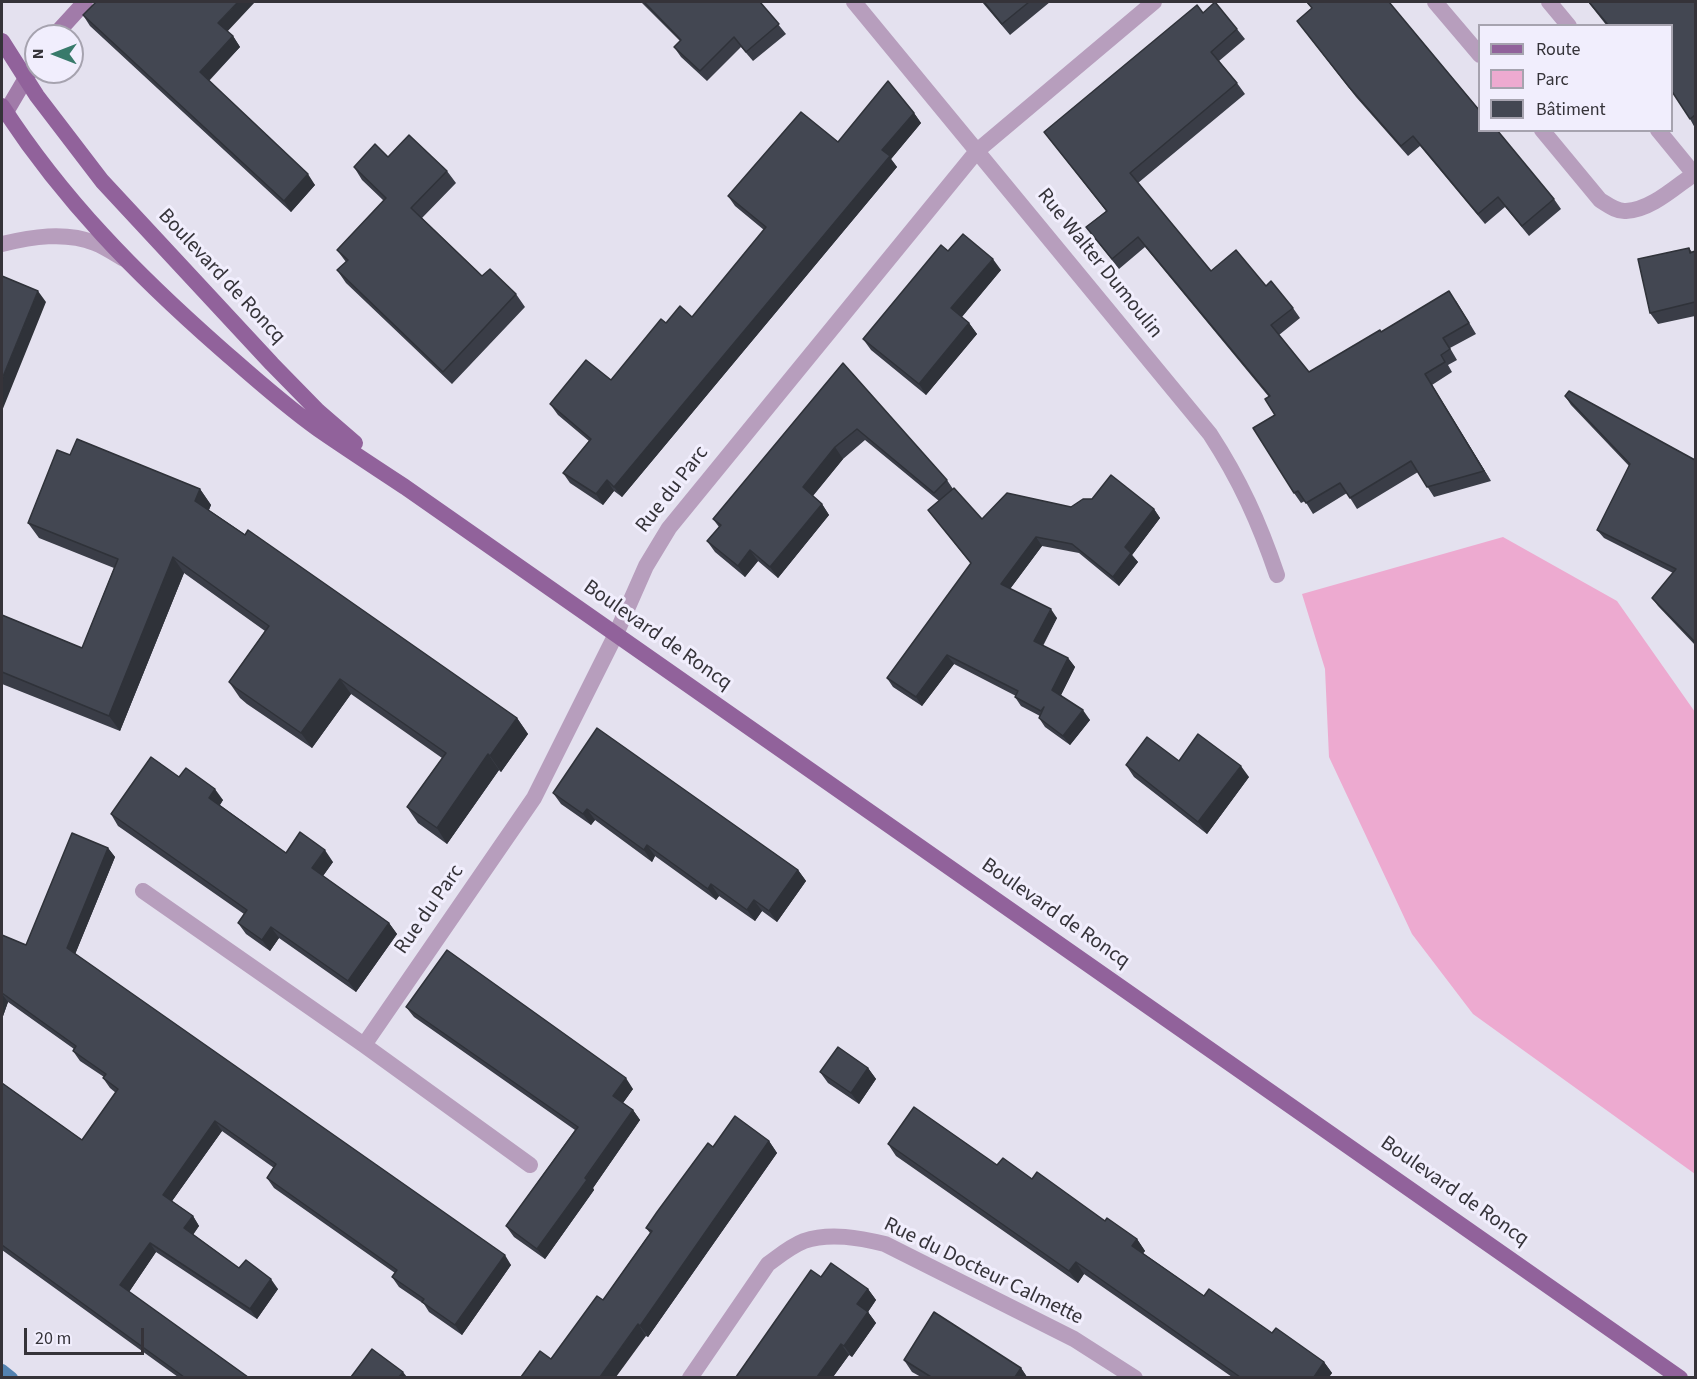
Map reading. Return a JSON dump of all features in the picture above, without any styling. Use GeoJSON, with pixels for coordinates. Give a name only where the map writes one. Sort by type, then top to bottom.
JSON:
{"type":"FeatureCollection","features":[{"type":"Feature","properties":{"kind":"main road"},"geometry":{"type":"LineString","coordinates":[[65,24],[85,2]]}},
{"type":"Feature","properties":{"kind":"main road","name":"Boulevard de Roncq"},"geometry":{"type":"LineString","coordinates":[[2,40],[24,75]]}},
{"type":"Feature","properties":{"kind":"main road"},"geometry":{"type":"LineString","coordinates":[[3,113],[24,81]]}},
{"type":"Feature","properties":{"kind":"main road","name":"Boulevard de Roncq"},"geometry":{"type":"LineString","coordinates":[[30,84],[72,145],[102,181],[197,284],[318,411],[405,487]]}},
{"type":"Feature","properties":{"kind":"main road","name":"Boulevard de Roncq"},"geometry":{"type":"LineString","coordinates":[[3,113],[48,173],[124,258],[216,344],[316,428],[405,487],[1680,1377]]}},
{"type":"Feature","properties":{"kind":"street","name":"Rue Walter Dumoulin"},"geometry":{"type":"LineString","coordinates":[[854,2],[1210,434],[1233,468],[1277,575]]}},
{"type":"Feature","properties":{"kind":"street","name":"Rue du Parc"},"geometry":{"type":"LineString","coordinates":[[364,1045],[534,798],[616,634],[646,566],[669,528],[977,151],[1155,2]]}},
{"type":"Feature","properties":{"kind":"street"},"geometry":{"type":"LineString","coordinates":[[1435,2],[1478,54]]}},
{"type":"Feature","properties":{"kind":"street"},"geometry":{"type":"LineString","coordinates":[[1549,2],[1567,24]]}},
{"type":"Feature","properties":{"kind":"street"},"geometry":{"type":"LineString","coordinates":[[1544,132],[1600,200],[1612,208],[1625,212],[1642,208],[1695,174],[1660,132]]}},
{"type":"Feature","properties":{"kind":"street"},"geometry":{"type":"LineString","coordinates":[[2,244],[51,236],[93,242],[124,258]]}},
{"type":"Feature","properties":{"kind":"street"},"geometry":{"type":"LineString","coordinates":[[142,891],[364,1045],[530,1165]]}},
{"type":"Feature","properties":{"kind":"street","name":"Rue du Docteur Calmette"},"geometry":{"type":"LineString","coordinates":[[690,1377],[768,1264],[805,1240],[830,1237],[858,1238],[885,1244],[1074,1340],[1135,1377]]}},
{"type":"Feature","properties":{"kind":"green space"},"geometry":{"type":"Polygon","coordinates":[[[1503,537],[1617,601],[1695,712],[1695,1174],[1473,1014],[1412,934],[1329,757],[1325,669],[1302,594],[1503,537]]]}},
{"type":"Feature","properties":{"kind":"building"},"geometry":{"type":"Polygon","coordinates":[[[96,2],[238,2],[218,23],[233,36],[200,72],[308,174],[284,201],[83,15],[96,2]]]}},
{"type":"Feature","properties":{"kind":"building"},"geometry":{"type":"Polygon","coordinates":[[[644,2],[760,2],[779,24],[746,52],[734,37],[700,71],[674,47],[681,40],[644,2]]]}},
{"type":"Feature","properties":{"kind":"building"},"geometry":{"type":"Polygon","coordinates":[[[984,2],[1029,2],[1002,24],[984,2]]]}},
{"type":"Feature","properties":{"kind":"building"},"geometry":{"type":"Polygon","coordinates":[[[1215,2],[1237,29],[1211,52],[1237,83],[1130,173],[1211,271],[1236,250],[1266,286],[1271,281],[1293,308],[1271,325],[1309,372],[1449,291],[1469,323],[1443,338],[1450,349],[1441,355],[1445,362],[1425,374],[1484,471],[1427,487],[1411,461],[1350,498],[1340,483],[1306,503],[1298,491],[1294,493],[1253,428],[1275,415],[1265,399],[1270,396],[1138,237],[1112,259],[1086,227],[1107,211],[1044,132],[1197,5],[1203,13],[1215,2]]]}},
{"type":"Feature","properties":{"kind":"building"},"geometry":{"type":"Polygon","coordinates":[[[1307,2],[1389,2],[1478,109],[1478,132],[1499,132],[1554,199],[1522,226],[1498,197],[1478,214],[1413,136],[1401,146],[1349,87],[1297,21],[1312,8],[1307,2]]]}},
{"type":"Feature","properties":{"kind":"building"},"geometry":{"type":"Polygon","coordinates":[[[1589,2],[1695,2],[1695,115],[1690,119],[1673,93],[1673,24],[1607,24],[1589,2]]]}},
{"type":"Feature","properties":{"kind":"building"},"geometry":{"type":"Polygon","coordinates":[[[888,81],[914,113],[882,150],[890,156],[614,487],[607,480],[596,494],[563,473],[591,439],[550,404],[586,360],[611,380],[661,319],[666,323],[680,306],[692,317],[766,227],[728,196],[801,112],[838,142],[888,81]]]}},
{"type":"Feature","properties":{"kind":"building"},"geometry":{"type":"Polygon","coordinates":[[[409,135],[447,171],[411,208],[482,276],[490,269],[516,294],[443,372],[337,270],[348,260],[337,250],[386,198],[354,167],[375,144],[388,157],[409,135]]]}},
{"type":"Feature","properties":{"kind":"building"},"geometry":{"type":"Polygon","coordinates":[[[963,234],[993,259],[951,308],[969,323],[919,384],[863,339],[941,245],[948,251],[963,234]]]}},
{"type":"Feature","properties":{"kind":"building"},"geometry":{"type":"Polygon","coordinates":[[[1689,248],[1690,253],[1695,251],[1695,302],[1650,313],[1638,259],[1689,248]]]}},
{"type":"Feature","properties":{"kind":"building"},"geometry":{"type":"Polygon","coordinates":[[[2,276],[38,291],[2,379],[2,276]]]}},
{"type":"Feature","properties":{"kind":"building"},"geometry":{"type":"Polygon","coordinates":[[[843,363],[947,480],[934,493],[857,429],[835,447],[803,487],[822,504],[770,567],[750,550],[738,566],[707,541],[721,525],[713,519],[843,363]]]}},
{"type":"Feature","properties":{"kind":"building"},"geometry":{"type":"Polygon","coordinates":[[[1569,391],[1695,460],[1695,642],[1652,598],[1676,569],[1597,530],[1630,464],[1565,396],[1569,391]]]}},
{"type":"Feature","properties":{"kind":"building"},"geometry":{"type":"Polygon","coordinates":[[[77,439],[200,489],[195,501],[245,535],[248,530],[517,718],[490,756],[488,754],[437,828],[407,807],[446,753],[340,679],[301,733],[236,688],[229,682],[269,626],[173,557],[109,716],[2,672],[2,615],[82,648],[118,559],[28,523],[57,450],[70,455],[77,439]]]}},
{"type":"Feature","properties":{"kind":"building"},"geometry":{"type":"Polygon","coordinates":[[[1111,475],[1154,509],[1125,547],[1131,553],[1113,577],[1072,544],[1036,537],[1001,584],[1051,609],[1034,641],[1068,658],[1052,690],[1083,710],[1063,736],[1039,718],[1044,707],[1041,711],[1015,697],[1018,691],[947,655],[916,697],[887,678],[971,563],[928,510],[954,488],[982,519],[1007,493],[1071,507],[1083,499],[1092,499],[1111,475]]]}},
{"type":"Feature","properties":{"kind":"building"},"geometry":{"type":"Polygon","coordinates":[[[597,728],[798,870],[769,911],[754,900],[747,910],[711,884],[708,889],[647,845],[644,850],[587,809],[583,814],[553,793],[597,728]]]}},
{"type":"Feature","properties":{"kind":"building"},"geometry":{"type":"Polygon","coordinates":[[[1198,734],[1241,766],[1198,822],[1126,765],[1147,737],[1179,761],[1198,734]]]}},
{"type":"Feature","properties":{"kind":"building"},"geometry":{"type":"Polygon","coordinates":[[[151,757],[179,777],[186,768],[215,789],[209,798],[286,853],[300,832],[325,850],[312,868],[389,923],[348,981],[271,927],[262,940],[238,923],[247,910],[111,814],[151,757]]]}},
{"type":"Feature","properties":{"kind":"building"},"geometry":{"type":"Polygon","coordinates":[[[72,833],[108,848],[67,948],[505,1255],[455,1325],[422,1302],[424,1299],[392,1277],[397,1270],[267,1178],[276,1164],[215,1121],[163,1195],[193,1216],[184,1228],[239,1268],[246,1260],[271,1279],[250,1309],[150,1243],[120,1285],[248,1377],[184,1377],[2,1245],[2,1083],[82,1140],[118,1089],[103,1078],[106,1074],[73,1051],[76,1046],[2,993],[2,935],[26,945],[72,833]]]}},
{"type":"Feature","properties":{"kind":"building"},"geometry":{"type":"Polygon","coordinates":[[[447,950],[626,1078],[613,1096],[633,1110],[585,1178],[587,1180],[537,1249],[506,1226],[578,1127],[406,1007],[447,950]]]}},
{"type":"Feature","properties":{"kind":"building"},"geometry":{"type":"Polygon","coordinates":[[[838,1047],[868,1068],[851,1093],[820,1072],[838,1047]]]}},
{"type":"Feature","properties":{"kind":"building"},"geometry":{"type":"Polygon","coordinates":[[[914,1107],[997,1165],[1003,1158],[1032,1179],[1037,1172],[1105,1221],[1107,1218],[1137,1239],[1132,1246],[1204,1296],[1209,1289],[1272,1333],[1276,1328],[1324,1362],[1314,1377],[1240,1377],[1076,1262],[1069,1271],[888,1144],[914,1107]]]}},
{"type":"Feature","properties":{"kind":"building"},"geometry":{"type":"Polygon","coordinates":[[[735,1116],[769,1141],[640,1326],[638,1324],[600,1377],[521,1377],[540,1351],[551,1359],[597,1296],[603,1300],[652,1231],[646,1228],[657,1212],[708,1143],[713,1147],[735,1116]]]}},
{"type":"Feature","properties":{"kind":"building"},"geometry":{"type":"Polygon","coordinates":[[[831,1263],[868,1289],[857,1304],[868,1312],[844,1346],[841,1344],[817,1377],[736,1377],[811,1270],[821,1277],[831,1263]]]}},
{"type":"Feature","properties":{"kind":"building"},"geometry":{"type":"Polygon","coordinates":[[[934,1312],[1021,1368],[1015,1377],[931,1377],[904,1360],[934,1312]]]}},
{"type":"Feature","properties":{"kind":"building"},"geometry":{"type":"Polygon","coordinates":[[[372,1349],[403,1372],[399,1377],[351,1377],[372,1349]]]}},
{"type":"Feature","properties":{"kind":"waterway"},"geometry":{"type":"LineString","coordinates":[[2,1370],[12,1378]]}}]}
